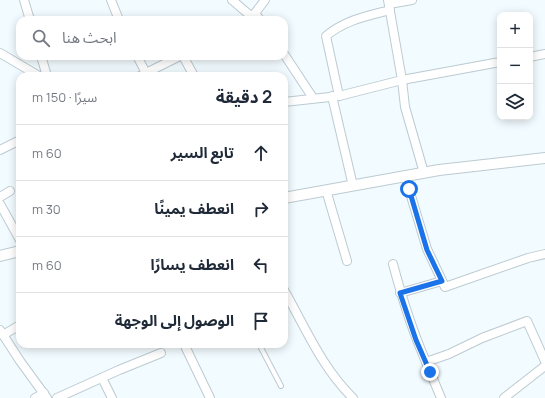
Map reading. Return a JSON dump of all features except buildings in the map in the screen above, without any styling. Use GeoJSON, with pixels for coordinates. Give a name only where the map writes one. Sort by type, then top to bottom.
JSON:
{"type":"FeatureCollection","features":[{"type":"Feature","properties":{"kind":"street"},"geometry":{"type":"LineString","coordinates":[[24,0],[29,16]]}},
{"type":"Feature","properties":{"kind":"street"},"geometry":{"type":"LineString","coordinates":[[111,0],[117,16]]}},
{"type":"Feature","properties":{"kind":"street"},"geometry":{"type":"LineString","coordinates":[[232,0],[251,16]]}},
{"type":"Feature","properties":{"kind":"street"},"geometry":{"type":"LineString","coordinates":[[253,16],[265,0]]}},
{"type":"Feature","properties":{"kind":"street"},"geometry":{"type":"LineString","coordinates":[[354,186],[326,36],[336,27],[355,19],[389,5],[412,0]]}},
{"type":"Feature","properties":{"kind":"street"},"geometry":{"type":"LineString","coordinates":[[389,5],[402,80],[405,107],[424,173]]}},
{"type":"Feature","properties":{"kind":"street"},"geometry":{"type":"LineString","coordinates":[[0,53],[32,72]]}},
{"type":"Feature","properties":{"kind":"street"},"geometry":{"type":"LineString","coordinates":[[533,56],[545,54]]}},
{"type":"Feature","properties":{"kind":"street"},"geometry":{"type":"LineString","coordinates":[[42,60],[46,72]]}},
{"type":"Feature","properties":{"kind":"street"},"geometry":{"type":"LineString","coordinates":[[138,60],[142,72]]}},
{"type":"Feature","properties":{"kind":"street"},"geometry":{"type":"LineString","coordinates":[[149,72],[172,60]]}},
{"type":"Feature","properties":{"kind":"street"},"geometry":{"type":"LineString","coordinates":[[185,60],[192,72]]}},
{"type":"Feature","properties":{"kind":"street"},"geometry":{"type":"LineString","coordinates":[[288,60],[313,98]]}},
{"type":"Feature","properties":{"kind":"street"},"geometry":{"type":"LineString","coordinates":[[288,101],[336,96],[402,80],[497,63]]}},
{"type":"Feature","properties":{"kind":"street"},"geometry":{"type":"LineString","coordinates":[[0,150],[16,142]]}},
{"type":"Feature","properties":{"kind":"street"},"geometry":{"type":"LineString","coordinates":[[288,197],[439,170],[545,158]]}},
{"type":"Feature","properties":{"kind":"street"},"geometry":{"type":"LineString","coordinates":[[405,176],[427,250],[445,287],[528,258],[545,254]]}},
{"type":"Feature","properties":{"kind":"street"},"geometry":{"type":"LineString","coordinates":[[326,190],[347,261]]}},
{"type":"Feature","properties":{"kind":"street"},"geometry":{"type":"LineString","coordinates":[[0,197],[10,191]]}},
{"type":"Feature","properties":{"kind":"street"},"geometry":{"type":"LineString","coordinates":[[0,204],[16,233]]}},
{"type":"Feature","properties":{"kind":"street"},"geometry":{"type":"LineString","coordinates":[[0,256],[16,252]]}},
{"type":"Feature","properties":{"kind":"street"},"geometry":{"type":"LineString","coordinates":[[393,264],[400,293],[416,340],[441,398]]}},
{"type":"Feature","properties":{"kind":"street"},"geometry":{"type":"LineString","coordinates":[[400,293],[442,281]]}},
{"type":"Feature","properties":{"kind":"street"},"geometry":{"type":"LineString","coordinates":[[288,298],[329,368],[342,387],[353,398]]}},
{"type":"Feature","properties":{"kind":"street"},"geometry":{"type":"LineString","coordinates":[[426,362],[449,354],[482,338],[527,321],[545,361]]}},
{"type":"Feature","properties":{"kind":"street"},"geometry":{"type":"LineString","coordinates":[[16,328],[2,337],[46,396],[35,398]]}},
{"type":"Feature","properties":{"kind":"street"},"geometry":{"type":"LineString","coordinates":[[186,348],[210,398]]}},
{"type":"Feature","properties":{"kind":"street"},"geometry":{"type":"LineString","coordinates":[[57,398],[161,353]]}},
{"type":"Feature","properties":{"kind":"street"},"geometry":{"type":"LineString","coordinates":[[506,397],[545,366]]}},
{"type":"Feature","properties":{"kind":"street"},"geometry":{"type":"LineString","coordinates":[[102,378],[112,398]]}},
{"type":"Feature","properties":{"kind":"lane"},"geometry":{"type":"LineString","coordinates":[[261,348],[281,386]]}},
{"type":"Feature","properties":{"kind":"route"},"geometry":{"type":"LineString","coordinates":[[409,189],[427,250],[442,281],[400,293],[416,340],[430,372]]}}]}
